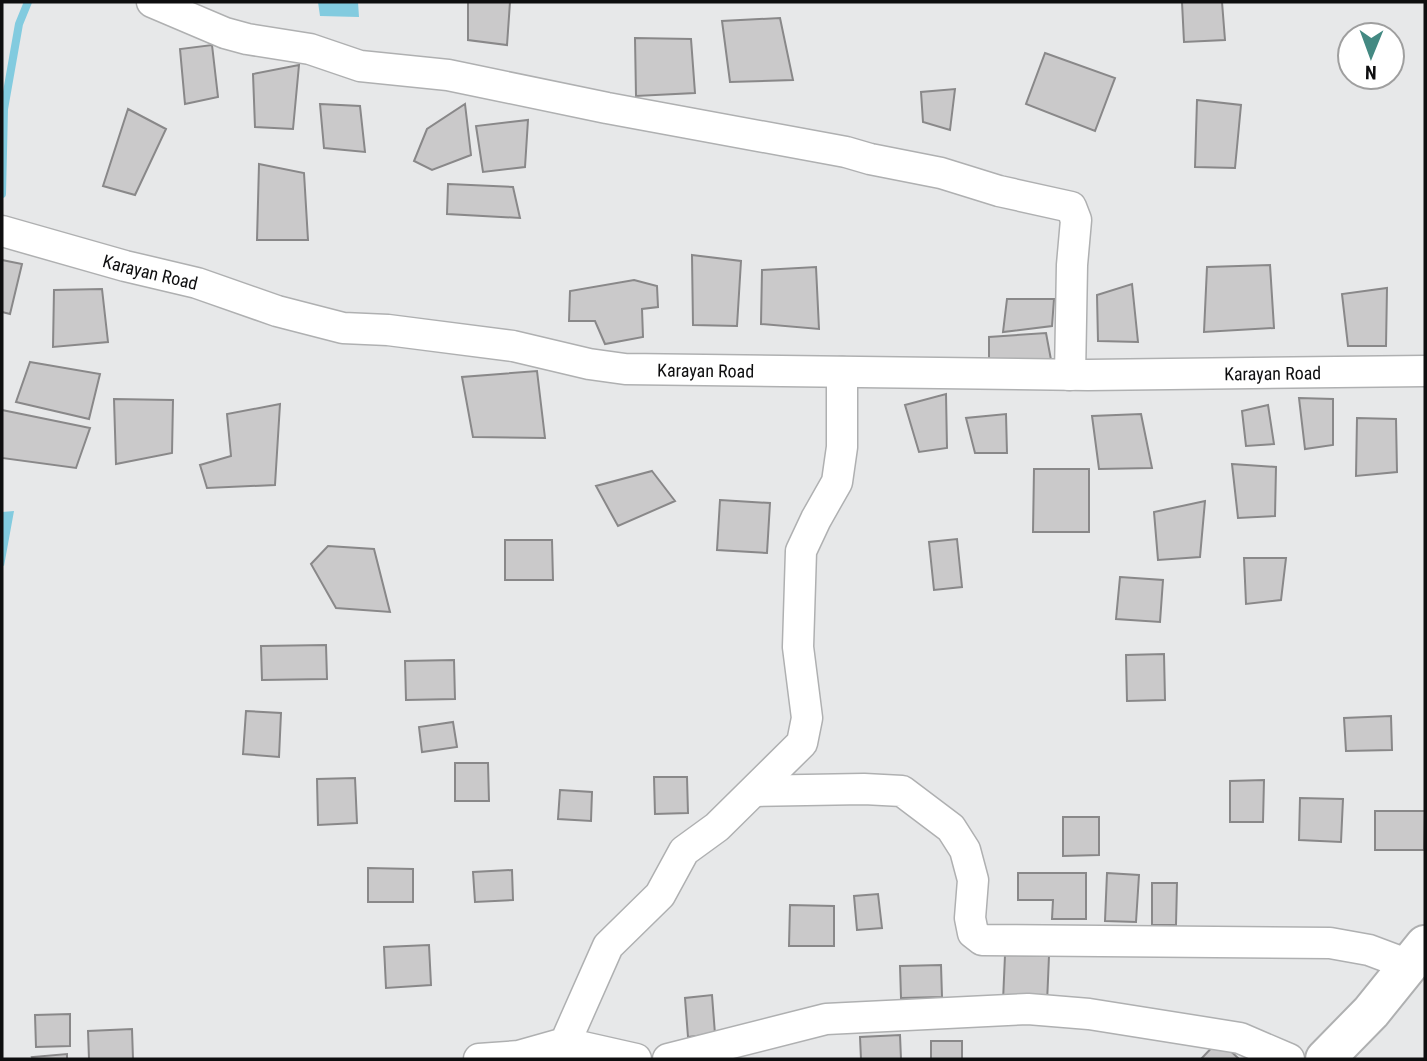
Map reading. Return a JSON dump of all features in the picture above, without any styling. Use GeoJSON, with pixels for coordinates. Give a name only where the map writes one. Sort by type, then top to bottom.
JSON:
{"type":"FeatureCollection","features":[{"type":"Feature","properties":{"kind":"main road"},"geometry":{"type":"LineString","coordinates":[[1325,1059],[1371,1012],[1417,955]]}},
{"type":"Feature","properties":{"kind":"street"},"geometry":{"type":"LineString","coordinates":[[152,2],[225,33],[310,49],[360,66],[448,75],[607,108],[846,152],[941,173],[999,191],[1071,207],[1076,220],[1072,265],[1070,374]]}},
{"type":"Feature","properties":{"kind":"street","name":"Karayan Road"},"geometry":{"type":"LineString","coordinates":[[2,231],[125,267],[197,283],[277,311],[344,328],[388,330],[513,346],[589,364],[625,369],[1070,374],[1425,371]]}},
{"type":"Feature","properties":{"kind":"street"},"geometry":{"type":"LineString","coordinates":[[565,1043],[608,946],[660,895],[684,851],[717,828],[802,743],[807,718],[798,647],[801,551],[837,482],[842,447],[842,372]]}},
{"type":"Feature","properties":{"kind":"street"},"geometry":{"type":"LineString","coordinates":[[755,791],[902,791],[951,828],[965,850],[973,880],[970,918],[973,933],[982,940],[1329,943],[1417,955]]}},
{"type":"Feature","properties":{"kind":"street"},"geometry":{"type":"LineString","coordinates":[[668,1059],[826,1019],[1028,1009],[1089,1014],[1240,1038],[1289,1059]]}},
{"type":"Feature","properties":{"kind":"street"},"geometry":{"type":"LineString","coordinates":[[479,1059],[519,1056],[565,1043],[636,1059]]}},
{"type":"Feature","properties":{"kind":"water"},"geometry":{"type":"Polygon","coordinates":[[[318,2],[358,2],[359,17],[320,16],[318,2]]]}},
{"type":"Feature","properties":{"kind":"water"},"geometry":{"type":"Polygon","coordinates":[[[14,511],[4,566],[2,512],[14,511]]]}},
{"type":"Feature","properties":{"kind":"building"},"geometry":{"type":"Polygon","coordinates":[[[468,2],[510,2],[507,45],[468,40],[468,2]]]}},
{"type":"Feature","properties":{"kind":"building"},"geometry":{"type":"Polygon","coordinates":[[[1182,2],[1222,2],[1225,40],[1184,42],[1182,2]]]}},
{"type":"Feature","properties":{"kind":"building"},"geometry":{"type":"Polygon","coordinates":[[[780,18],[793,80],[730,82],[722,21],[780,18]]]}},
{"type":"Feature","properties":{"kind":"building"},"geometry":{"type":"Polygon","coordinates":[[[635,38],[691,39],[695,93],[636,96],[635,38]]]}},
{"type":"Feature","properties":{"kind":"building"},"geometry":{"type":"Polygon","coordinates":[[[212,45],[218,97],[185,104],[180,49],[212,45]]]}},
{"type":"Feature","properties":{"kind":"building"},"geometry":{"type":"Polygon","coordinates":[[[1045,53],[1115,78],[1095,131],[1026,104],[1045,53]]]}},
{"type":"Feature","properties":{"kind":"building"},"geometry":{"type":"Polygon","coordinates":[[[299,65],[293,129],[255,127],[253,74],[299,65]]]}},
{"type":"Feature","properties":{"kind":"building"},"geometry":{"type":"Polygon","coordinates":[[[955,89],[950,130],[923,122],[921,92],[955,89]]]}},
{"type":"Feature","properties":{"kind":"building"},"geometry":{"type":"Polygon","coordinates":[[[1197,100],[1241,105],[1235,168],[1195,167],[1197,100]]]}},
{"type":"Feature","properties":{"kind":"building"},"geometry":{"type":"Polygon","coordinates":[[[320,104],[360,106],[365,152],[324,148],[320,104]]]}},
{"type":"Feature","properties":{"kind":"building"},"geometry":{"type":"Polygon","coordinates":[[[465,104],[471,155],[432,170],[414,161],[427,129],[465,104]]]}},
{"type":"Feature","properties":{"kind":"building"},"geometry":{"type":"Polygon","coordinates":[[[128,109],[166,129],[135,195],[103,186],[128,109]]]}},
{"type":"Feature","properties":{"kind":"building"},"geometry":{"type":"Polygon","coordinates":[[[528,120],[525,167],[483,172],[476,126],[528,120]]]}},
{"type":"Feature","properties":{"kind":"building"},"geometry":{"type":"Polygon","coordinates":[[[259,164],[304,173],[308,240],[257,240],[259,164]]]}},
{"type":"Feature","properties":{"kind":"building"},"geometry":{"type":"Polygon","coordinates":[[[448,184],[513,187],[520,218],[447,214],[448,184]]]}},
{"type":"Feature","properties":{"kind":"building"},"geometry":{"type":"Polygon","coordinates":[[[692,255],[741,261],[737,326],[693,325],[692,255]]]}},
{"type":"Feature","properties":{"kind":"building"},"geometry":{"type":"Polygon","coordinates":[[[2,260],[22,264],[10,314],[2,312],[2,260]]]}},
{"type":"Feature","properties":{"kind":"building"},"geometry":{"type":"Polygon","coordinates":[[[1270,265],[1274,328],[1204,332],[1207,267],[1270,265]]]}},
{"type":"Feature","properties":{"kind":"building"},"geometry":{"type":"Polygon","coordinates":[[[816,267],[819,329],[761,324],[762,270],[816,267]]]}},
{"type":"Feature","properties":{"kind":"building"},"geometry":{"type":"Polygon","coordinates":[[[634,280],[657,286],[658,307],[642,309],[643,337],[605,344],[595,321],[569,321],[570,291],[634,280]]]}},
{"type":"Feature","properties":{"kind":"building"},"geometry":{"type":"Polygon","coordinates":[[[1132,284],[1138,342],[1098,341],[1097,295],[1132,284]]]}},
{"type":"Feature","properties":{"kind":"building"},"geometry":{"type":"Polygon","coordinates":[[[1387,288],[1386,346],[1348,346],[1342,294],[1387,288]]]}},
{"type":"Feature","properties":{"kind":"building"},"geometry":{"type":"Polygon","coordinates":[[[102,289],[108,342],[53,347],[54,290],[102,289]]]}},
{"type":"Feature","properties":{"kind":"building"},"geometry":{"type":"Polygon","coordinates":[[[1007,299],[1054,299],[1052,326],[1003,332],[1007,299]]]}},
{"type":"Feature","properties":{"kind":"building"},"geometry":{"type":"Polygon","coordinates":[[[1046,333],[1052,365],[989,367],[989,337],[1046,333]]]}},
{"type":"Feature","properties":{"kind":"building"},"geometry":{"type":"Polygon","coordinates":[[[30,362],[100,374],[89,419],[16,402],[30,362]]]}},
{"type":"Feature","properties":{"kind":"building"},"geometry":{"type":"Polygon","coordinates":[[[537,371],[545,438],[473,437],[462,377],[537,371]]]}},
{"type":"Feature","properties":{"kind":"building"},"geometry":{"type":"Polygon","coordinates":[[[946,394],[947,448],[919,452],[905,405],[946,394]]]}},
{"type":"Feature","properties":{"kind":"building"},"geometry":{"type":"Polygon","coordinates":[[[1299,398],[1333,399],[1333,445],[1305,449],[1299,398]]]}},
{"type":"Feature","properties":{"kind":"building"},"geometry":{"type":"Polygon","coordinates":[[[114,399],[173,400],[172,453],[116,464],[114,399]]]}},
{"type":"Feature","properties":{"kind":"building"},"geometry":{"type":"Polygon","coordinates":[[[280,404],[275,485],[207,488],[200,465],[231,456],[227,414],[280,404]]]}},
{"type":"Feature","properties":{"kind":"building"},"geometry":{"type":"Polygon","coordinates":[[[1268,405],[1274,444],[1246,446],[1242,411],[1268,405]]]}},
{"type":"Feature","properties":{"kind":"building"},"geometry":{"type":"Polygon","coordinates":[[[2,410],[90,428],[76,468],[2,458],[2,410]]]}},
{"type":"Feature","properties":{"kind":"building"},"geometry":{"type":"Polygon","coordinates":[[[1006,414],[1007,453],[975,453],[966,418],[1006,414]]]}},
{"type":"Feature","properties":{"kind":"building"},"geometry":{"type":"Polygon","coordinates":[[[1141,414],[1152,468],[1099,469],[1092,416],[1141,414]]]}},
{"type":"Feature","properties":{"kind":"building"},"geometry":{"type":"Polygon","coordinates":[[[1357,418],[1396,419],[1397,472],[1356,476],[1357,418]]]}},
{"type":"Feature","properties":{"kind":"building"},"geometry":{"type":"Polygon","coordinates":[[[1232,464],[1276,467],[1275,516],[1238,518],[1232,464]]]}},
{"type":"Feature","properties":{"kind":"building"},"geometry":{"type":"Polygon","coordinates":[[[1034,469],[1089,469],[1089,532],[1033,532],[1034,469]]]}},
{"type":"Feature","properties":{"kind":"building"},"geometry":{"type":"Polygon","coordinates":[[[652,471],[675,501],[618,526],[596,486],[652,471]]]}},
{"type":"Feature","properties":{"kind":"building"},"geometry":{"type":"Polygon","coordinates":[[[720,500],[770,503],[767,553],[717,550],[720,500]]]}},
{"type":"Feature","properties":{"kind":"building"},"geometry":{"type":"Polygon","coordinates":[[[1205,501],[1200,557],[1158,560],[1154,512],[1205,501]]]}},
{"type":"Feature","properties":{"kind":"building"},"geometry":{"type":"Polygon","coordinates":[[[957,539],[962,587],[934,590],[929,542],[957,539]]]}},
{"type":"Feature","properties":{"kind":"building"},"geometry":{"type":"Polygon","coordinates":[[[505,540],[552,540],[553,580],[505,580],[505,540]]]}},
{"type":"Feature","properties":{"kind":"building"},"geometry":{"type":"Polygon","coordinates":[[[328,546],[374,549],[390,612],[336,608],[311,564],[328,546]]]}},
{"type":"Feature","properties":{"kind":"building"},"geometry":{"type":"Polygon","coordinates":[[[1244,558],[1286,558],[1281,600],[1246,604],[1244,558]]]}},
{"type":"Feature","properties":{"kind":"building"},"geometry":{"type":"Polygon","coordinates":[[[1120,577],[1163,580],[1160,622],[1116,619],[1120,577]]]}},
{"type":"Feature","properties":{"kind":"building"},"geometry":{"type":"Polygon","coordinates":[[[326,645],[327,679],[262,680],[261,646],[326,645]]]}},
{"type":"Feature","properties":{"kind":"building"},"geometry":{"type":"Polygon","coordinates":[[[1164,654],[1165,700],[1127,701],[1126,655],[1164,654]]]}},
{"type":"Feature","properties":{"kind":"building"},"geometry":{"type":"Polygon","coordinates":[[[454,660],[455,699],[406,700],[405,661],[454,660]]]}},
{"type":"Feature","properties":{"kind":"building"},"geometry":{"type":"Polygon","coordinates":[[[246,711],[281,713],[279,757],[243,754],[246,711]]]}},
{"type":"Feature","properties":{"kind":"building"},"geometry":{"type":"Polygon","coordinates":[[[1391,716],[1392,750],[1346,751],[1344,718],[1391,716]]]}},
{"type":"Feature","properties":{"kind":"building"},"geometry":{"type":"Polygon","coordinates":[[[453,722],[457,747],[422,752],[419,727],[453,722]]]}},
{"type":"Feature","properties":{"kind":"building"},"geometry":{"type":"Polygon","coordinates":[[[455,763],[488,763],[489,801],[455,801],[455,763]]]}},
{"type":"Feature","properties":{"kind":"building"},"geometry":{"type":"Polygon","coordinates":[[[654,777],[687,777],[688,813],[655,814],[654,777]]]}},
{"type":"Feature","properties":{"kind":"building"},"geometry":{"type":"Polygon","coordinates":[[[355,778],[357,823],[318,825],[317,779],[355,778]]]}},
{"type":"Feature","properties":{"kind":"building"},"geometry":{"type":"Polygon","coordinates":[[[1264,780],[1263,822],[1230,822],[1230,781],[1264,780]]]}},
{"type":"Feature","properties":{"kind":"building"},"geometry":{"type":"Polygon","coordinates":[[[560,790],[592,792],[591,821],[558,819],[560,790]]]}},
{"type":"Feature","properties":{"kind":"building"},"geometry":{"type":"Polygon","coordinates":[[[1300,798],[1343,799],[1341,842],[1299,840],[1300,798]]]}},
{"type":"Feature","properties":{"kind":"building"},"geometry":{"type":"Polygon","coordinates":[[[1375,811],[1425,811],[1424,850],[1375,850],[1375,811]]]}},
{"type":"Feature","properties":{"kind":"building"},"geometry":{"type":"Polygon","coordinates":[[[1063,817],[1099,817],[1099,855],[1063,856],[1063,817]]]}},
{"type":"Feature","properties":{"kind":"building"},"geometry":{"type":"Polygon","coordinates":[[[368,868],[413,869],[413,902],[368,902],[368,868]]]}},
{"type":"Feature","properties":{"kind":"building"},"geometry":{"type":"Polygon","coordinates":[[[512,870],[513,900],[475,902],[473,872],[512,870]]]}},
{"type":"Feature","properties":{"kind":"building"},"geometry":{"type":"Polygon","coordinates":[[[1018,873],[1086,873],[1086,919],[1052,919],[1053,900],[1018,900],[1018,873]]]}},
{"type":"Feature","properties":{"kind":"building"},"geometry":{"type":"Polygon","coordinates":[[[1107,873],[1139,875],[1136,922],[1105,921],[1107,873]]]}},
{"type":"Feature","properties":{"kind":"building"},"geometry":{"type":"Polygon","coordinates":[[[1152,883],[1177,883],[1176,925],[1152,925],[1152,883]]]}},
{"type":"Feature","properties":{"kind":"building"},"geometry":{"type":"Polygon","coordinates":[[[878,894],[882,928],[857,930],[854,896],[878,894]]]}},
{"type":"Feature","properties":{"kind":"building"},"geometry":{"type":"Polygon","coordinates":[[[790,905],[834,906],[834,946],[789,946],[790,905]]]}},
{"type":"Feature","properties":{"kind":"building"},"geometry":{"type":"Polygon","coordinates":[[[429,945],[431,985],[386,988],[384,947],[429,945]]]}},
{"type":"Feature","properties":{"kind":"building"},"geometry":{"type":"Polygon","coordinates":[[[1005,955],[1049,956],[1047,1003],[1003,1001],[1005,955]]]}},
{"type":"Feature","properties":{"kind":"building"},"geometry":{"type":"Polygon","coordinates":[[[941,965],[942,997],[901,998],[900,966],[941,965]]]}},
{"type":"Feature","properties":{"kind":"building"},"geometry":{"type":"Polygon","coordinates":[[[712,995],[715,1034],[688,1037],[685,998],[712,995]]]}},
{"type":"Feature","properties":{"kind":"building"},"geometry":{"type":"Polygon","coordinates":[[[70,1014],[70,1046],[36,1047],[35,1015],[70,1014]]]}},
{"type":"Feature","properties":{"kind":"building"},"geometry":{"type":"Polygon","coordinates":[[[132,1029],[133,1059],[89,1059],[88,1031],[132,1029]]]}},
{"type":"Feature","properties":{"kind":"building"},"geometry":{"type":"Polygon","coordinates":[[[900,1035],[901,1059],[861,1059],[860,1037],[900,1035]]]}},
{"type":"Feature","properties":{"kind":"building"},"geometry":{"type":"Polygon","coordinates":[[[1219,1040],[1239,1059],[1201,1059],[1219,1040]]]}},
{"type":"Feature","properties":{"kind":"building"},"geometry":{"type":"Polygon","coordinates":[[[931,1041],[962,1041],[962,1059],[931,1059],[931,1041]]]}},
{"type":"Feature","properties":{"kind":"building"},"geometry":{"type":"Polygon","coordinates":[[[67,1054],[67,1059],[32,1057],[67,1054]]]}},
{"type":"Feature","properties":{"kind":"waterway"},"geometry":{"type":"LineString","coordinates":[[2,194],[4,109],[19,24],[28,2]]}}]}
